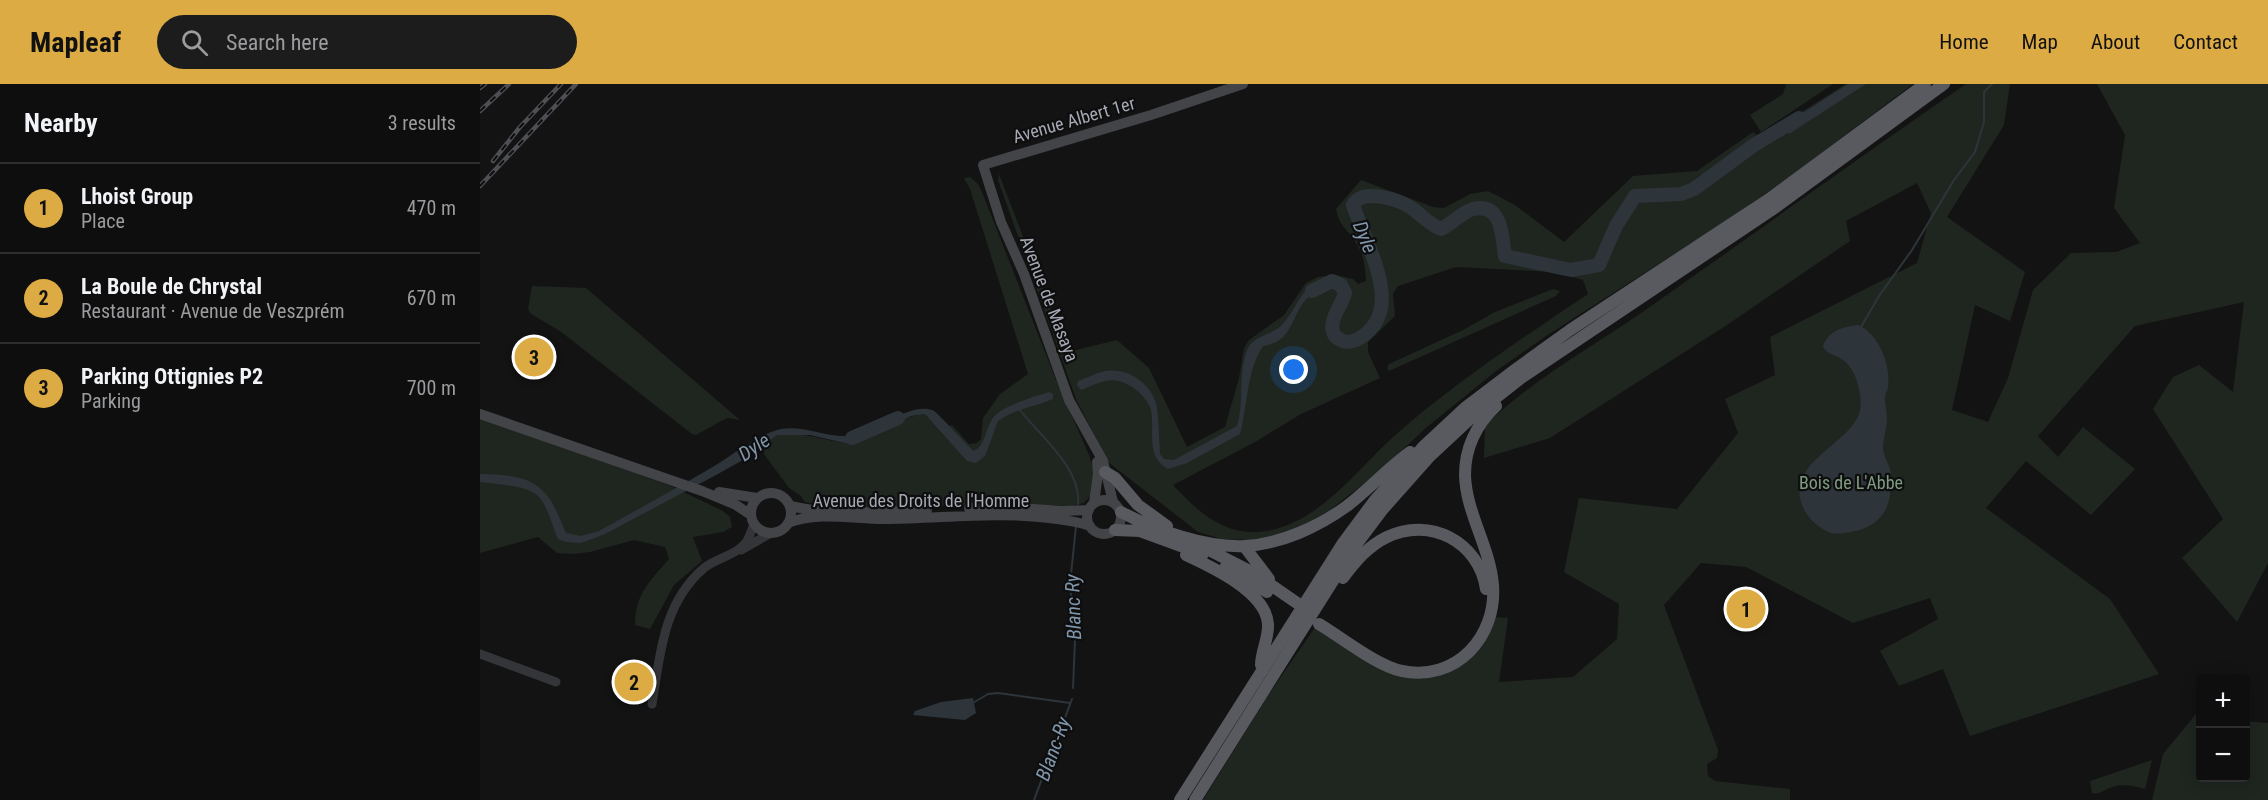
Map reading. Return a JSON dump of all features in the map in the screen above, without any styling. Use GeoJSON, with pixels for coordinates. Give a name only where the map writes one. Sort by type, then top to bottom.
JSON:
{"type":"FeatureCollection","features":[{"type":"Feature","properties":{"kind":"highway"},"geometry":{"type":"LineString","coordinates":[[1180,800],[1343,543],[1375,500],[1423,447],[1466,407],[1516,369],[1570,330],[1769,199],[1925,84]]}},
{"type":"Feature","properties":{"kind":"highway"},"geometry":{"type":"LineString","coordinates":[[1195,800],[1324,594],[1383,509],[1430,456],[1474,415],[1521,378],[1575,339],[1776,207],[1944,84]]}},
{"type":"Feature","properties":{"kind":"highway"},"geometry":{"type":"LineString","coordinates":[[1324,594],[1340,581],[1371,547],[1386,537],[1401,531],[1420,528],[1444,534],[1465,548],[1477,561],[1484,577],[1487,594],[1482,622],[1464,647],[1441,661],[1407,664],[1376,653],[1320,621],[1384,664],[1401,671],[1419,672],[1438,669],[1454,663],[1478,643],[1486,631],[1491,615],[1493,584],[1467,491],[1466,457],[1476,429],[1521,378]]}},
{"type":"Feature","properties":{"kind":"highway"},"geometry":{"type":"LineString","coordinates":[[1105,472],[1115,478],[1138,505],[1175,534],[1207,542],[1244,546],[1290,536],[1327,519],[1371,487],[1409,453],[1423,447]]}},
{"type":"Feature","properties":{"kind":"highway"},"geometry":{"type":"LineString","coordinates":[[1115,530],[1140,531],[1198,552],[1295,605],[1252,572],[1175,534],[1121,512]]}},
{"type":"Feature","properties":{"kind":"highway"},"geometry":{"type":"LineString","coordinates":[[1158,537],[1165,545],[1201,562],[1247,590],[1257,599],[1268,621],[1266,643],[1261,659],[1262,670]]}},
{"type":"Feature","properties":{"kind":"highway"},"geometry":{"type":"LineString","coordinates":[[1244,546],[1277,590]]}},
{"type":"Feature","properties":{"kind":"main road","name":"Avenue Albert 1er"},"geometry":{"type":"LineString","coordinates":[[983,165],[1151,115],[1243,84]]}},
{"type":"Feature","properties":{"kind":"main road","name":"Avenue de Masaya"},"geometry":{"type":"LineString","coordinates":[[983,165],[1001,222],[1024,274],[1069,400],[1103,461],[1113,502]]}},
{"type":"Feature","properties":{"kind":"main road"},"geometry":{"type":"LineString","coordinates":[[480,414],[702,491],[736,505],[753,519],[760,530],[771,533],[780,531],[789,523],[790,506],[784,497],[774,493],[765,494],[753,505],[753,519]]}},
{"type":"Feature","properties":{"kind":"main road","name":"Avenue de Masaya"},"geometry":{"type":"LineString","coordinates":[[1091,442],[1098,474],[1091,506]]}},
{"type":"Feature","properties":{"kind":"main road"},"geometry":{"type":"LineString","coordinates":[[702,491],[709,490],[739,497],[758,498]]}},
{"type":"Feature","properties":{"kind":"main road"},"geometry":{"type":"LineString","coordinates":[[1103,500],[1113,502],[1121,512],[1121,519],[1115,530],[1104,534],[1098,533],[1088,521],[1091,506],[1103,500]]}},
{"type":"Feature","properties":{"kind":"main road","name":"Avenue des Droits de l'Homme"},"geometry":{"type":"LineString","coordinates":[[790,506],[817,510],[884,512],[1004,507],[1061,511],[1091,506]]}},
{"type":"Feature","properties":{"kind":"main road","name":"Avenue des Droits de l'Homme"},"geometry":{"type":"LineString","coordinates":[[789,523],[803,518],[885,519],[1004,514],[1062,519],[1090,526]]}},
{"type":"Feature","properties":{"kind":"street"},"geometry":{"type":"LineString","coordinates":[[652,704],[664,634],[673,607],[683,590],[702,570],[746,542],[753,519]]}},
{"type":"Feature","properties":{"kind":"street"},"geometry":{"type":"LineString","coordinates":[[733,552],[747,548],[771,533]]}},
{"type":"Feature","properties":{"kind":"street"},"geometry":{"type":"LineString","coordinates":[[480,654],[556,682]]}},
{"type":"Feature","properties":{"kind":"green space"},"geometry":{"type":"Polygon","coordinates":[[[1786,84],[1833,84],[1761,132],[1750,115],[1783,94],[1786,84]]]}},
{"type":"Feature","properties":{"kind":"green space"},"geometry":{"type":"Polygon","coordinates":[[[1846,84],[1913,84],[1788,178],[1496,371],[1427,427],[1374,476],[1331,509],[1312,521],[1281,535],[1250,540],[1222,539],[1198,532],[1108,462],[1076,399],[998,180],[999,174],[1057,325],[1072,351],[1117,340],[1149,368],[1187,447],[1225,427],[1239,378],[1244,348],[1249,340],[1284,315],[1306,283],[1318,277],[1336,275],[1353,279],[1358,284],[1366,281],[1361,252],[1342,224],[1336,209],[1361,180],[1433,207],[1444,208],[1470,194],[1488,191],[1515,205],[1564,242],[1633,176],[1697,171],[1753,132],[1760,138],[1846,84]],[[1456,267],[1398,286],[1393,294],[1395,316],[1368,342],[1368,352],[1380,378],[1301,414],[1255,442],[1173,485],[1192,505],[1214,521],[1239,531],[1267,531],[1306,516],[1339,490],[1400,431],[1445,394],[1588,294],[1583,280],[1556,272],[1456,267]]]}},
{"type":"Feature","properties":{"kind":"green space","name":"Bois de L'Abbe"},"geometry":{"type":"Polygon","coordinates":[[[1966,84],[2010,84],[2004,125],[1947,217],[2025,272],[2010,321],[1975,305],[1952,410],[1988,422],[2008,378],[2033,290],[2071,253],[2116,252],[2140,243],[2114,208],[2125,135],[2097,84],[2268,84],[2268,563],[2237,622],[2182,558],[2223,519],[2153,409],[2173,377],[2199,365],[2233,392],[2244,302],[2135,326],[2038,436],[2058,457],[2083,427],[2135,469],[2091,515],[2026,461],[1986,508],[2110,599],[2159,674],[1970,736],[1943,669],[1899,686],[1880,651],[1938,619],[1930,598],[1853,623],[1746,567],[1701,563],[1664,605],[1718,750],[1717,758],[1707,764],[1708,776],[1715,781],[1790,789],[1790,800],[1203,800],[1271,691],[1316,626],[1384,667],[1453,667],[1494,617],[1508,618],[1499,682],[1573,677],[1617,639],[1619,604],[1564,572],[1579,498],[1677,509],[1738,433],[1725,399],[1775,375],[1770,337],[1917,263],[1931,213],[1917,183],[1846,221],[1850,241],[1727,325],[1550,438],[1484,458],[1485,426],[1545,377],[1654,304],[1966,84]]]}},
{"type":"Feature","properties":{"kind":"green space"},"geometry":{"type":"Polygon","coordinates":[[[970,177],[978,184],[982,192],[1056,380],[1089,455],[1094,472],[1091,495],[1084,503],[1070,506],[999,504],[862,508],[805,502],[801,496],[789,488],[764,454],[766,443],[774,436],[798,434],[847,443],[902,419],[925,414],[940,429],[952,425],[969,444],[977,443],[981,439],[983,418],[1000,394],[1028,374],[970,189],[964,178],[970,177]]]}},
{"type":"Feature","properties":{"kind":"green space"},"geometry":{"type":"Polygon","coordinates":[[[532,286],[586,288],[740,420],[728,418],[696,435],[692,434],[560,331],[531,314],[528,309],[532,286]]]}},
{"type":"Feature","properties":{"kind":"green space"},"geometry":{"type":"Polygon","coordinates":[[[1553,289],[1560,291],[1556,296],[1389,371],[1387,368],[1389,364],[1463,330],[1495,312],[1553,289]]]}},
{"type":"Feature","properties":{"kind":"green space"},"geometry":{"type":"Polygon","coordinates":[[[480,417],[673,487],[723,511],[730,517],[732,527],[723,532],[693,537],[702,561],[674,585],[650,629],[635,625],[641,596],[650,581],[669,559],[665,547],[634,540],[590,552],[557,553],[538,537],[480,553],[480,417]]]}},
{"type":"Feature","properties":{"kind":"green space"},"geometry":{"type":"Polygon","coordinates":[[[2196,714],[2196,782],[2250,782],[2250,721],[2268,723],[2268,800],[2152,800],[2163,754],[2196,714]]]}},
{"type":"Feature","properties":{"kind":"green space"},"geometry":{"type":"Polygon","coordinates":[[[2152,760],[2145,789],[2119,786],[2092,793],[2090,781],[2152,760]]]}},
{"type":"Feature","properties":{"kind":"water"},"geometry":{"type":"Polygon","coordinates":[[[1848,84],[1866,84],[1789,134],[1784,125],[1848,84]]]}},
{"type":"Feature","properties":{"kind":"water"},"geometry":{"type":"Polygon","coordinates":[[[1325,279],[1327,285],[1303,302],[1283,337],[1272,344],[1263,346],[1257,356],[1250,378],[1240,434],[1187,463],[1168,469],[1156,458],[1152,443],[1151,410],[1149,404],[1136,389],[1112,380],[1081,390],[1077,385],[1078,381],[1098,373],[1114,370],[1138,379],[1155,399],[1160,454],[1164,459],[1174,460],[1237,426],[1241,407],[1243,367],[1248,348],[1255,340],[1282,325],[1305,292],[1317,282],[1325,279]]]}},
{"type":"Feature","properties":{"kind":"water"},"geometry":{"type":"Polygon","coordinates":[[[1858,325],[1872,335],[1878,343],[1888,369],[1888,388],[1885,396],[1887,421],[1883,449],[1891,472],[1890,497],[1883,513],[1871,525],[1846,533],[1834,533],[1821,528],[1811,519],[1803,507],[1799,493],[1801,480],[1808,469],[1848,430],[1858,416],[1861,398],[1853,372],[1842,359],[1823,347],[1832,334],[1858,325]]]}},
{"type":"Feature","properties":{"kind":"water","name":"Dyle"},"geometry":{"type":"Polygon","coordinates":[[[1049,392],[1053,394],[1053,399],[1017,411],[998,421],[985,456],[976,463],[967,461],[925,414],[911,416],[849,444],[810,435],[777,435],[743,460],[716,475],[605,534],[581,543],[558,539],[544,504],[537,495],[525,489],[480,482],[480,474],[513,476],[537,485],[550,500],[566,533],[581,536],[599,531],[697,476],[757,438],[774,431],[795,429],[849,436],[868,431],[905,413],[924,409],[935,412],[974,451],[981,445],[997,414],[1018,402],[1049,392]]]}},
{"type":"Feature","properties":{"kind":"water"},"geometry":{"type":"Polygon","coordinates":[[[973,698],[976,713],[965,720],[913,715],[915,711],[941,702],[973,698]]]}},
{"type":"Feature","properties":{"kind":"waterway"},"geometry":{"type":"LineString","coordinates":[[1861,327],[1879,296],[1912,250],[1954,180],[1975,152],[1984,122],[1984,92],[1992,84]]}},
{"type":"Feature","properties":{"kind":"waterway","name":"Dyle"},"geometry":{"type":"LineString","coordinates":[[1312,291],[1332,281],[1341,285],[1345,293],[1332,327],[1339,339],[1345,341],[1358,339],[1378,318],[1382,300],[1378,273],[1353,205],[1364,197],[1372,196],[1389,198],[1404,204],[1441,229],[1461,215],[1473,209],[1483,208],[1496,216],[1505,256],[1571,270],[1599,265],[1616,226],[1635,196],[1681,194],[1694,189],[1754,145],[1799,118]]}},
{"type":"Feature","properties":{"kind":"waterway","name":"Blanc Ry"},"geometry":{"type":"LineString","coordinates":[[1020,410],[1067,466],[1077,491],[1078,504]]}},
{"type":"Feature","properties":{"kind":"waterway","name":"Dyle"},"geometry":{"type":"LineString","coordinates":[[852,438],[898,418]]}},
{"type":"Feature","properties":{"kind":"waterway","name":"Blanc Ry"},"geometry":{"type":"LineString","coordinates":[[1073,688],[1075,639],[1070,584],[1076,526]]}},
{"type":"Feature","properties":{"kind":"waterway"},"geometry":{"type":"LineString","coordinates":[[971,704],[988,694],[998,693],[1070,703]]}},
{"type":"Feature","properties":{"kind":"waterway","name":"Blanc-Ry"},"geometry":{"type":"LineString","coordinates":[[1034,800],[1072,699]]}},
{"type":"Feature","properties":{"kind":"railway"},"geometry":{"type":"LineString","coordinates":[[480,88],[485,84]]}},
{"type":"Feature","properties":{"kind":"railway"},"geometry":{"type":"LineString","coordinates":[[480,111],[509,84]]}},
{"type":"Feature","properties":{"kind":"railway"},"geometry":{"type":"LineString","coordinates":[[493,161],[520,127],[561,84]]}},
{"type":"Feature","properties":{"kind":"railway"},"geometry":{"type":"LineString","coordinates":[[480,186],[576,84]]}},
{"type":"Feature","properties":{"kind":"place","name":"Parking Ottignies P2"},"geometry":{"type":"Point","coordinates":[534,357]}},
{"type":"Feature","properties":{"kind":"place","name":"Lhoist Group"},"geometry":{"type":"Point","coordinates":[1746,609]}},
{"type":"Feature","properties":{"kind":"place","name":"La Boule de Chrystal"},"geometry":{"type":"Point","coordinates":[634,682]}}]}
